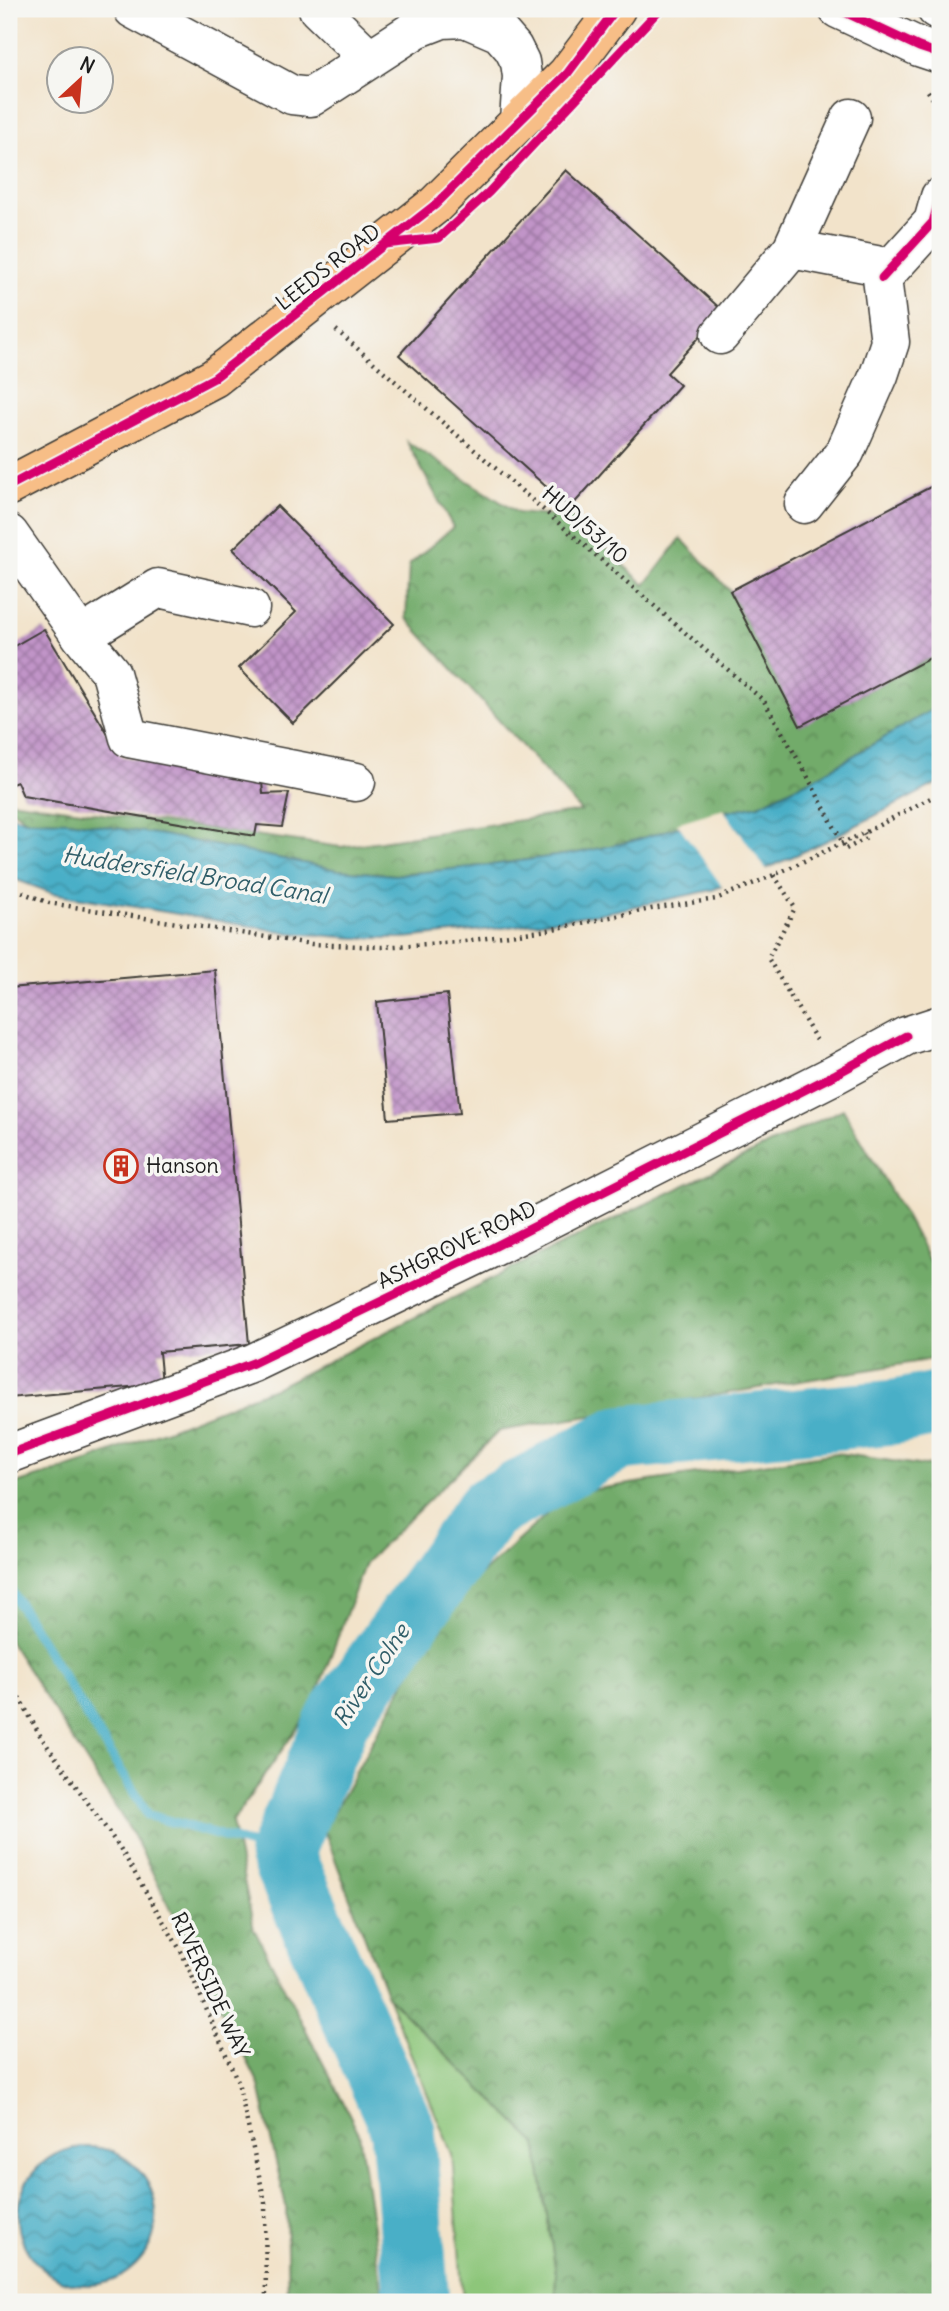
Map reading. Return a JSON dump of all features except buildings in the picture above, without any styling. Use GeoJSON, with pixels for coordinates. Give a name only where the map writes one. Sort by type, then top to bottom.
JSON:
{"type":"FeatureCollection","features":[{"type":"Feature","properties":{"kind":"main road","name":"LEEDS ROAD"},"geometry":{"type":"LineString","coordinates":[[9,486],[214,378],[435,205],[567,74],[616,9]]}},
{"type":"Feature","properties":{"kind":"street"},"geometry":{"type":"LineString","coordinates":[[133,9],[292,95],[311,97],[416,29],[442,19],[465,18],[500,33],[513,48],[520,62],[522,76],[519,121]]}},
{"type":"Feature","properties":{"kind":"street"},"geometry":{"type":"LineString","coordinates":[[318,9],[370,59]]}},
{"type":"Feature","properties":{"kind":"street"},"geometry":{"type":"LineString","coordinates":[[838,9],[940,54]]}},
{"type":"Feature","properties":{"kind":"street"},"geometry":{"type":"LineString","coordinates":[[909,9],[915,21],[940,31]]}},
{"type":"Feature","properties":{"kind":"street"},"geometry":{"type":"LineString","coordinates":[[720,335],[792,249],[850,118]]}},
{"type":"Feature","properties":{"kind":"street"},"geometry":{"type":"LineString","coordinates":[[804,504],[845,452],[890,342],[886,273],[933,222],[940,197]]}},
{"type":"Feature","properties":{"kind":"street"},"geometry":{"type":"LineString","coordinates":[[792,249],[886,273]]}},
{"type":"Feature","properties":{"kind":"street"},"geometry":{"type":"LineString","coordinates":[[9,534],[80,636],[111,673],[129,738],[356,782]]}},
{"type":"Feature","properties":{"kind":"street"},"geometry":{"type":"LineString","coordinates":[[80,636],[158,588],[250,608]]}},
{"type":"Feature","properties":{"kind":"street","name":"ASHGROVE ROAD"},"geometry":{"type":"LineString","coordinates":[[9,1454],[253,1363],[486,1251],[923,1030]]}},
{"type":"Feature","properties":{"kind":"path"},"geometry":{"type":"LineString","coordinates":[[9,887],[49,903],[311,944],[381,947],[457,942],[548,930],[716,899],[864,833],[940,793]]}},
{"type":"Feature","properties":{"kind":"path"},"geometry":{"type":"LineString","coordinates":[[774,875],[795,908],[768,958],[836,1074]]}},
{"type":"Feature","properties":{"kind":"green space"},"geometry":{"type":"Polygon","coordinates":[[[407,442],[518,513],[572,518],[645,585],[681,538],[730,591],[800,725],[940,653],[940,705],[822,774],[759,805],[728,811],[633,841],[577,853],[491,865],[395,875],[338,870],[163,835],[68,821],[26,820],[9,807],[9,801],[341,847],[581,811],[406,618],[409,565],[453,527],[407,442]]]}},
{"type":"Feature","properties":{"kind":"green space"},"geometry":{"type":"Polygon","coordinates":[[[843,1109],[940,1281],[940,1358],[499,1431],[365,1563],[312,1707],[232,1822],[254,1929],[359,2133],[384,2302],[288,2302],[286,2206],[258,2082],[134,1836],[9,1640],[9,1486],[80,1464],[279,1386],[517,1266],[843,1109]]]}},
{"type":"Feature","properties":{"kind":"green space"},"geometry":{"type":"Polygon","coordinates":[[[837,1453],[925,1466],[940,1463],[940,2302],[555,2302],[556,2273],[536,2143],[387,1996],[324,1830],[447,1605],[570,1493],[837,1453]]]}},
{"type":"Feature","properties":{"kind":"green space"},"geometry":{"type":"Polygon","coordinates":[[[387,1996],[536,2143],[556,2273],[555,2302],[463,2302],[452,2154],[387,1996]]]}},
{"type":"Feature","properties":{"kind":"water","name":"Huddersfield Broad Canal"},"geometry":{"type":"Polygon","coordinates":[[[940,705],[940,782],[826,841],[712,890],[609,912],[494,929],[404,938],[356,938],[291,933],[52,893],[9,877],[9,815],[26,820],[68,821],[163,835],[338,870],[395,875],[577,853],[633,841],[728,811],[759,805],[822,774],[940,705]]]}},
{"type":"Feature","properties":{"kind":"water"},"geometry":{"type":"Polygon","coordinates":[[[87,2147],[113,2153],[135,2168],[150,2190],[156,2216],[150,2242],[135,2264],[113,2279],[87,2285],[61,2279],[39,2264],[24,2242],[18,2216],[24,2190],[39,2168],[61,2153],[87,2147]]]}},
{"type":"Feature","properties":{"kind":"pier"},"geometry":{"type":"Polygon","coordinates":[[[723,809],[768,872],[724,889],[677,823],[723,809]]]}},
{"type":"Feature","properties":{"kind":"waterway","name":"River Colne"},"geometry":{"type":"LineString","coordinates":[[417,2302],[403,2130],[281,1853],[339,1717],[488,1509],[620,1438],[895,1412],[940,1403]]}},
{"type":"Feature","properties":{"kind":"waterway"},"geometry":{"type":"LineString","coordinates":[[9,1588],[148,1815],[281,1853]]}},
{"type":"Feature","properties":{"kind":"cycle path"},"geometry":{"type":"LineString","coordinates":[[9,486],[214,378],[435,205],[567,74],[616,9]]}},
{"type":"Feature","properties":{"kind":"cycle path"},"geometry":{"type":"LineString","coordinates":[[385,244],[439,238],[489,192],[660,9]]}},
{"type":"Feature","properties":{"kind":"cycle path"},"geometry":{"type":"LineString","coordinates":[[838,9],[940,54]]}},
{"type":"Feature","properties":{"kind":"cycle path"},"geometry":{"type":"LineString","coordinates":[[882,278],[933,222],[940,197]]}},
{"type":"Feature","properties":{"kind":"cycle path"},"geometry":{"type":"LineString","coordinates":[[9,1454],[253,1363],[486,1251],[906,1036]]}},
{"type":"Feature","properties":{"kind":"place","name":"Hanson"},"geometry":{"type":"Point","coordinates":[121,1166]}}]}
